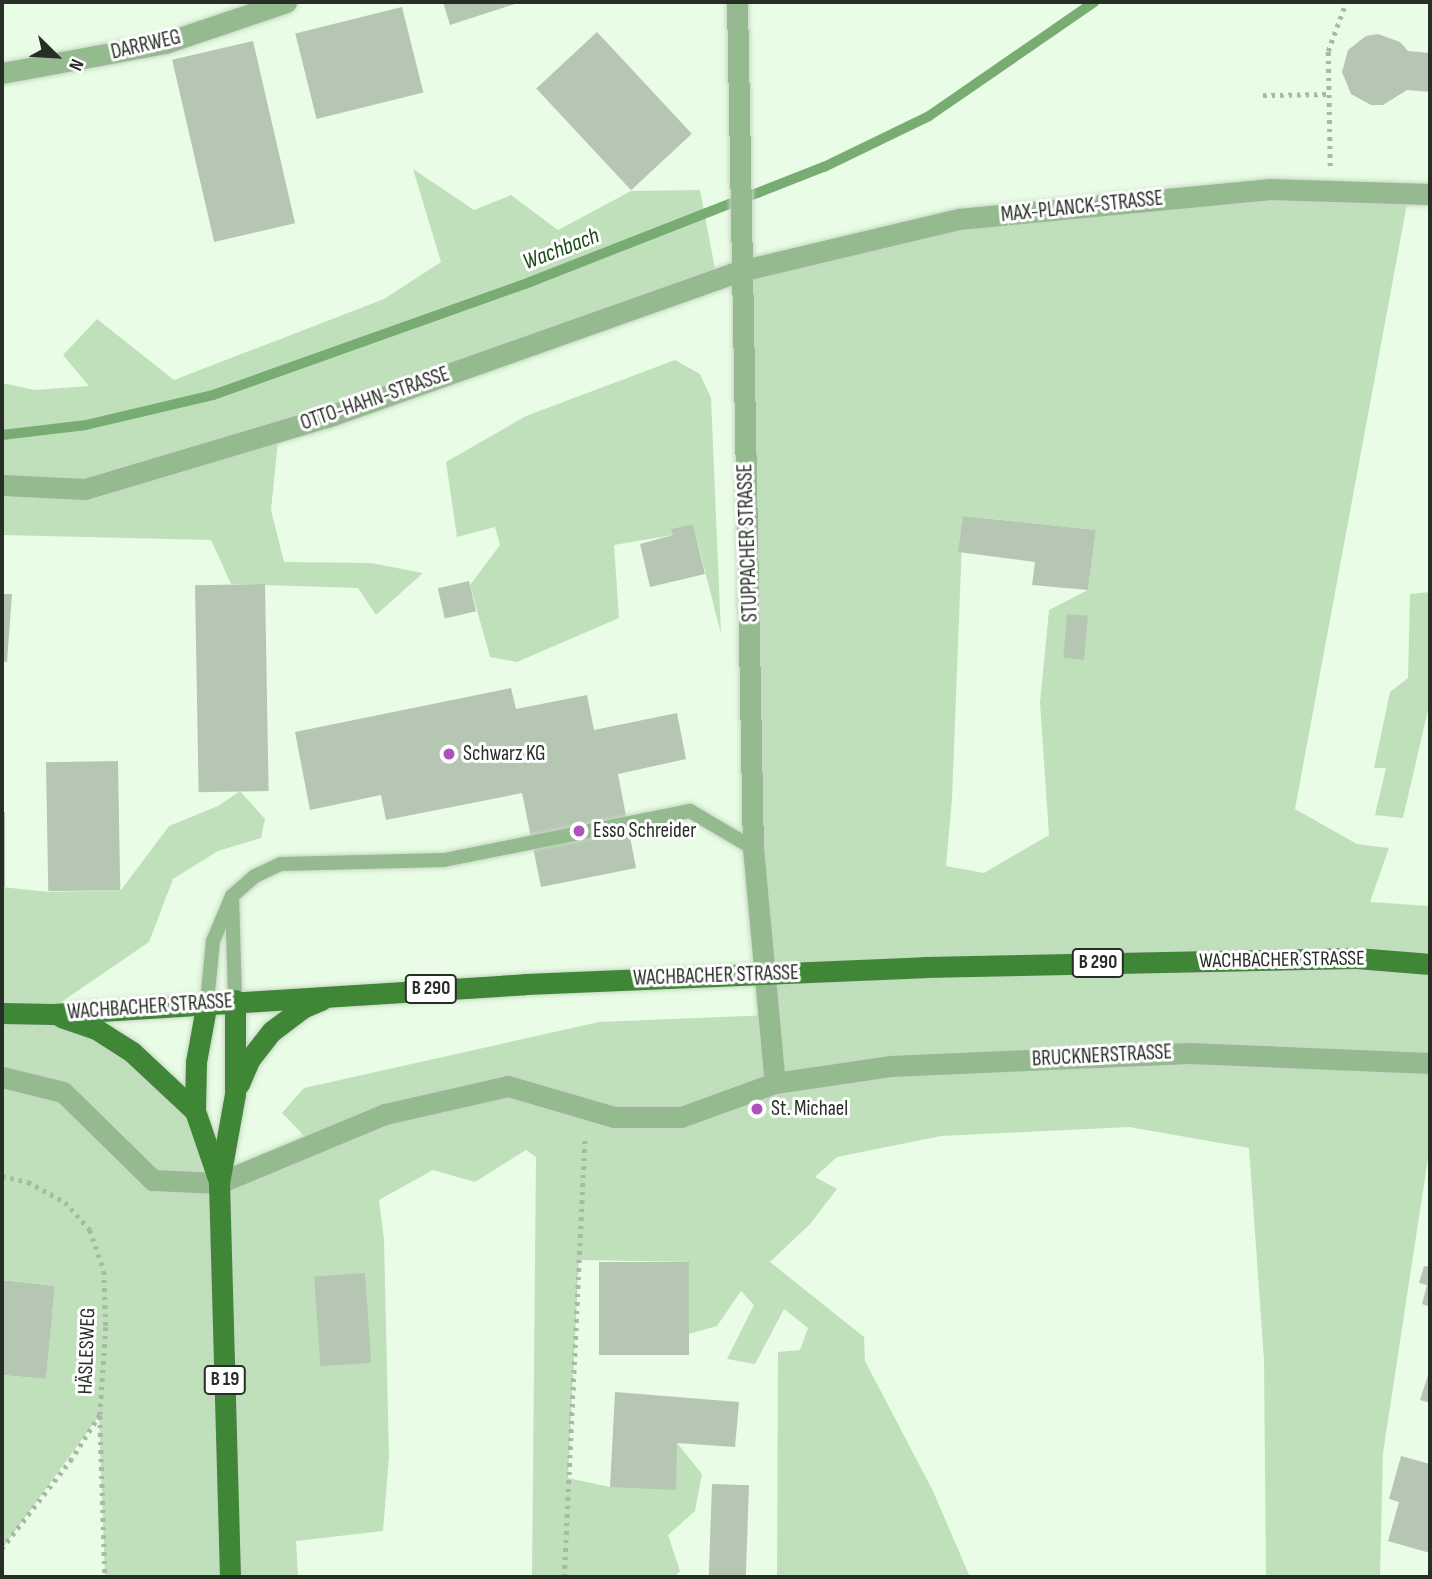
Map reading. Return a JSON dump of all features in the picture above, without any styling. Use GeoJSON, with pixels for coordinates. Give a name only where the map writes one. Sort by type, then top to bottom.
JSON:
{"type":"FeatureCollection","features":[{"type":"Feature","properties":{"kind":"main road","name":"WACHBACHER STRASSE"},"geometry":{"type":"LineString","coordinates":[[2,1013],[53,1014],[336,994],[766,974],[1356,958],[1430,964]]}},
{"type":"Feature","properties":{"kind":"main road"},"geometry":{"type":"LineString","coordinates":[[234,1094],[249,1060],[272,1031],[302,1008],[336,994]]}},
{"type":"Feature","properties":{"kind":"main road","name":"B 19"},"geometry":{"type":"LineString","coordinates":[[230,1577],[219,1183],[234,1094],[235,1000]]}},
{"type":"Feature","properties":{"kind":"main road","name":"B 19"},"geometry":{"type":"LineString","coordinates":[[207,1002],[196,1062],[195,1111],[219,1183]]}},
{"type":"Feature","properties":{"kind":"main road","name":"B 19"},"geometry":{"type":"LineString","coordinates":[[53,1014],[96,1029],[132,1052],[195,1111]]}},
{"type":"Feature","properties":{"kind":"street","name":"DARRWEG"},"geometry":{"type":"LineString","coordinates":[[2,73],[165,43],[286,2]]}},
{"type":"Feature","properties":{"kind":"street","name":"STUPPACHER STRASSE"},"geometry":{"type":"LineString","coordinates":[[737,2],[738,235],[753,848],[775,1083]]}},
{"type":"Feature","properties":{"kind":"street","name":"MAX-PLANCK-STRASSE"},"geometry":{"type":"LineString","coordinates":[[740,271],[959,219],[1269,189],[1430,194]]}},
{"type":"Feature","properties":{"kind":"street","name":"OTTO-HAHN-STRASSE"},"geometry":{"type":"LineString","coordinates":[[2,485],[85,489],[327,417],[740,271]]}},
{"type":"Feature","properties":{"kind":"street","name":"BRUCKNERSTRASSE"},"geometry":{"type":"LineString","coordinates":[[219,1183],[384,1114],[508,1086],[614,1117],[681,1117],[775,1083],[890,1066],[1189,1053],[1430,1063]]}},
{"type":"Feature","properties":{"kind":"street"},"geometry":{"type":"LineString","coordinates":[[2,1077],[62,1092],[153,1180],[219,1183]]}},
{"type":"Feature","properties":{"kind":"lane"},"geometry":{"type":"LineString","coordinates":[[207,1002],[213,941],[232,895],[255,876],[281,864],[444,860],[690,811],[753,848]]}},
{"type":"Feature","properties":{"kind":"lane"},"geometry":{"type":"LineString","coordinates":[[232,895],[235,1000]]}},
{"type":"Feature","properties":{"kind":"path"},"geometry":{"type":"LineString","coordinates":[[1330,190],[1328,51],[1346,2]]}},
{"type":"Feature","properties":{"kind":"path"},"geometry":{"type":"LineString","coordinates":[[1263,95],[1329,94]]}},
{"type":"Feature","properties":{"kind":"path"},"geometry":{"type":"LineString","coordinates":[[564,1577],[587,1108]]}},
{"type":"Feature","properties":{"kind":"path","name":"HÄSLESWEG"},"geometry":{"type":"LineString","coordinates":[[2,1176],[28,1182],[65,1202],[90,1230],[104,1271],[106,1328],[100,1415],[72,1459],[2,1549]]}},
{"type":"Feature","properties":{"kind":"path"},"geometry":{"type":"LineString","coordinates":[[100,1415],[106,1577]]}},
{"type":"Feature","properties":{"kind":"green space"},"geometry":{"type":"Polygon","coordinates":[[[413,169],[474,210],[511,195],[558,230],[631,191],[700,190],[717,279],[279,431],[271,510],[284,562],[371,563],[423,573],[376,615],[358,588],[231,584],[211,540],[2,535],[2,498],[78,490],[2,485],[2,383],[35,390],[89,386],[63,355],[97,319],[174,380],[384,299],[441,262],[413,169]]]}},
{"type":"Feature","properties":{"kind":"green space"},"geometry":{"type":"Polygon","coordinates":[[[1269,189],[1409,193],[1295,809],[1357,844],[1389,848],[1370,902],[1430,906],[1430,1145],[1383,1453],[1380,1577],[1266,1577],[1264,1360],[1249,1148],[1129,1127],[941,1136],[837,1157],[815,1177],[837,1189],[810,1224],[770,1262],[864,1337],[865,1361],[933,1491],[970,1577],[777,1577],[778,1352],[800,1350],[808,1328],[784,1309],[755,1364],[727,1359],[754,1305],[741,1291],[717,1326],[689,1334],[689,1262],[579,1260],[568,1478],[610,1487],[677,1443],[702,1474],[695,1511],[668,1535],[680,1571],[674,1577],[532,1577],[536,1157],[526,1150],[475,1182],[433,1170],[379,1200],[384,1239],[389,1457],[383,1531],[296,1541],[298,1577],[105,1577],[99,1416],[2,1549],[2,1375],[46,1379],[55,1286],[3,1280],[2,1287],[2,887],[49,892],[121,890],[169,826],[218,806],[240,791],[265,819],[261,838],[218,851],[173,879],[149,942],[57,1005],[195,1111],[219,1183],[312,1144],[282,1113],[304,1088],[599,1022],[769,1015],[740,271],[959,219],[1269,189]],[[963,516],[952,799],[946,866],[984,873],[1049,835],[1040,703],[1049,610],[1088,590],[1096,530],[963,516]]]}},
{"type":"Feature","properties":{"kind":"green space"},"geometry":{"type":"Polygon","coordinates":[[[675,360],[700,374],[711,398],[721,634],[693,524],[672,529],[673,535],[614,545],[619,618],[517,662],[490,657],[470,585],[500,545],[495,527],[457,537],[446,462],[526,416],[675,360]]]}},
{"type":"Feature","properties":{"kind":"green space"},"geometry":{"type":"Polygon","coordinates":[[[1430,592],[1430,701],[1403,818],[1375,815],[1386,768],[1374,768],[1390,692],[1408,678],[1410,594],[1430,592]]]}},
{"type":"Feature","properties":{"kind":"building"},"geometry":{"type":"Polygon","coordinates":[[[443,2],[521,2],[450,25],[443,2]]]}},
{"type":"Feature","properties":{"kind":"building"},"geometry":{"type":"Polygon","coordinates":[[[402,7],[423,92],[317,119],[295,34],[402,7]]]}},
{"type":"Feature","properties":{"kind":"building"},"geometry":{"type":"Polygon","coordinates":[[[597,32],[692,134],[631,190],[536,89],[597,32]]]}},
{"type":"Feature","properties":{"kind":"building"},"geometry":{"type":"Polygon","coordinates":[[[1378,34],[1400,42],[1408,51],[1430,53],[1430,92],[1407,90],[1383,105],[1371,105],[1351,94],[1342,72],[1348,50],[1366,36],[1378,34]]]}},
{"type":"Feature","properties":{"kind":"building"},"geometry":{"type":"Polygon","coordinates":[[[253,41],[295,223],[214,242],[172,60],[253,41]]]}},
{"type":"Feature","properties":{"kind":"building"},"geometry":{"type":"Polygon","coordinates":[[[963,516],[1096,530],[1088,590],[1032,585],[1035,562],[958,552],[963,516]]]}},
{"type":"Feature","properties":{"kind":"building"},"geometry":{"type":"Polygon","coordinates":[[[693,524],[705,574],[650,587],[640,544],[673,535],[671,529],[693,524]]]}},
{"type":"Feature","properties":{"kind":"building"},"geometry":{"type":"Polygon","coordinates":[[[469,581],[476,611],[445,618],[438,588],[469,581]]]}},
{"type":"Feature","properties":{"kind":"building"},"geometry":{"type":"Polygon","coordinates":[[[265,584],[269,791],[199,792],[195,585],[265,584]]]}},
{"type":"Feature","properties":{"kind":"building"},"geometry":{"type":"Polygon","coordinates":[[[2,594],[12,594],[7,662],[2,661],[2,594]]]}},
{"type":"Feature","properties":{"kind":"building"},"geometry":{"type":"Polygon","coordinates":[[[1067,614],[1088,616],[1084,660],[1063,658],[1067,614]]]}},
{"type":"Feature","properties":{"kind":"building"},"geometry":{"type":"Polygon","coordinates":[[[511,688],[516,709],[587,695],[594,730],[677,713],[686,759],[618,774],[636,868],[541,887],[522,793],[386,820],[381,795],[310,810],[295,732],[511,688]]]}},
{"type":"Feature","properties":{"kind":"building"},"geometry":{"type":"Polygon","coordinates":[[[118,761],[120,890],[48,891],[46,762],[118,761]]]}},
{"type":"Feature","properties":{"kind":"building"},"geometry":{"type":"Polygon","coordinates":[[[2,812],[5,812],[5,887],[2,887],[2,812]]]}},
{"type":"Feature","properties":{"kind":"building"},"geometry":{"type":"Polygon","coordinates":[[[599,1262],[689,1262],[689,1355],[599,1355],[599,1262]]]}},
{"type":"Feature","properties":{"kind":"building"},"geometry":{"type":"Polygon","coordinates":[[[1424,1266],[1430,1267],[1430,1307],[1422,1304],[1427,1285],[1419,1283],[1424,1266]]]}},
{"type":"Feature","properties":{"kind":"building"},"geometry":{"type":"Polygon","coordinates":[[[365,1273],[371,1363],[320,1366],[314,1277],[365,1273]]]}},
{"type":"Feature","properties":{"kind":"building"},"geometry":{"type":"Polygon","coordinates":[[[2,1280],[55,1286],[46,1379],[2,1375],[2,1280]]]}},
{"type":"Feature","properties":{"kind":"building"},"geometry":{"type":"Polygon","coordinates":[[[1430,1369],[1430,1403],[1420,1400],[1430,1369]]]}},
{"type":"Feature","properties":{"kind":"building"},"geometry":{"type":"Polygon","coordinates":[[[615,1392],[739,1402],[735,1447],[677,1443],[676,1490],[610,1487],[615,1392]]]}},
{"type":"Feature","properties":{"kind":"building"},"geometry":{"type":"Polygon","coordinates":[[[1401,1456],[1430,1464],[1430,1553],[1388,1541],[1399,1502],[1389,1499],[1401,1456]]]}},
{"type":"Feature","properties":{"kind":"building"},"geometry":{"type":"Polygon","coordinates":[[[712,1484],[749,1485],[746,1577],[709,1577],[712,1484]]]}},
{"type":"Feature","properties":{"kind":"waterway","name":"Wachbach"},"geometry":{"type":"LineString","coordinates":[[2,435],[86,425],[213,395],[530,282],[824,167],[929,116],[1094,2]]}},
{"type":"Feature","properties":{"kind":"place","name":"Schwarz KG"},"geometry":{"type":"Point","coordinates":[449,754]}},
{"type":"Feature","properties":{"kind":"place","name":"Esso Schreider"},"geometry":{"type":"Point","coordinates":[579,831]}},
{"type":"Feature","properties":{"kind":"place","name":"St. Michael"},"geometry":{"type":"Point","coordinates":[757,1109]}}]}
